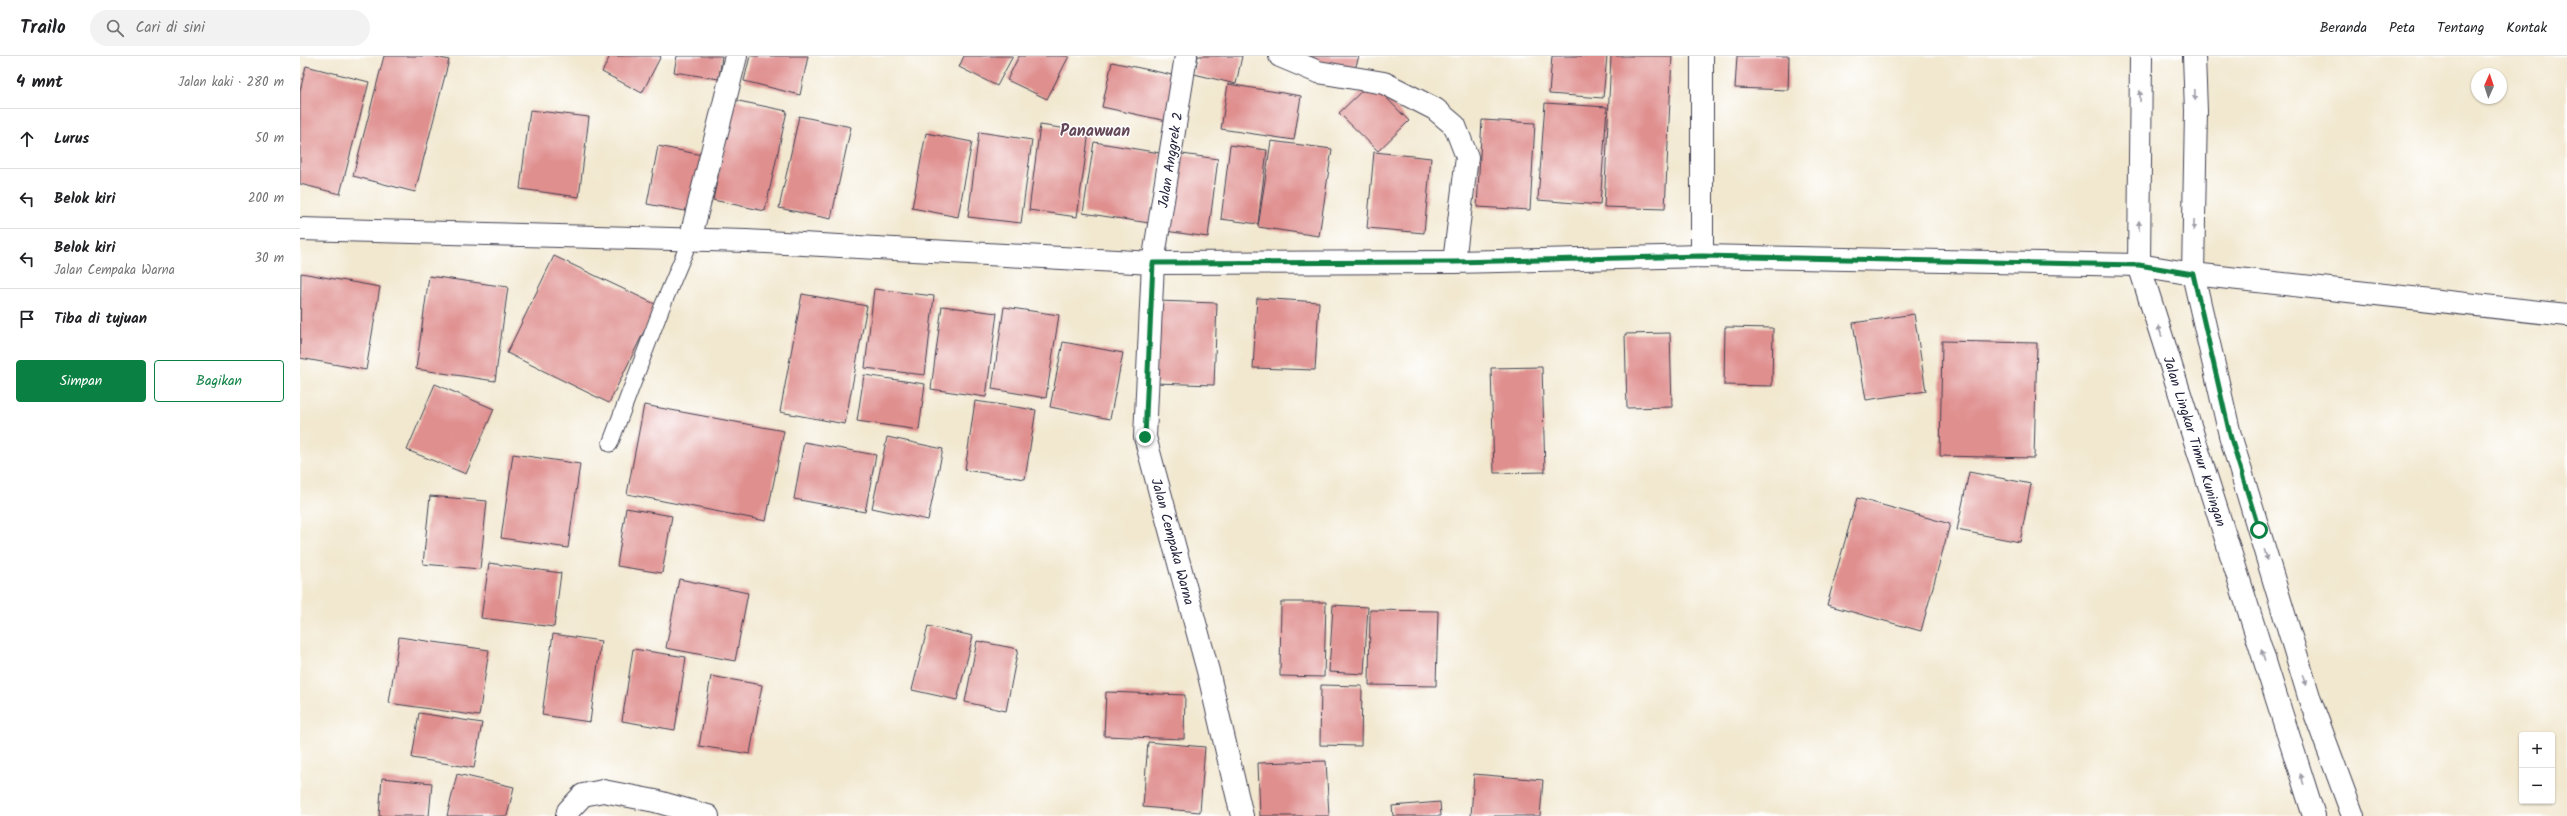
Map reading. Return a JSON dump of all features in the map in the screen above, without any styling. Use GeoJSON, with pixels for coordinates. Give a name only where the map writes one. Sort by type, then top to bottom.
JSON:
{"type":"FeatureCollection","features":[{"type":"Feature","properties":{"kind":"street"},"geometry":{"type":"LineString","coordinates":[[690,240],[736,56]]}},
{"type":"Feature","properties":{"kind":"street","name":"Jalan Anggrek 2"},"geometry":{"type":"LineString","coordinates":[[1153,263],[1186,56]]}},
{"type":"Feature","properties":{"kind":"street"},"geometry":{"type":"LineString","coordinates":[[1280,56],[1318,72],[1384,83],[1435,109],[1455,126],[1467,157],[1454,262]]}},
{"type":"Feature","properties":{"kind":"street"},"geometry":{"type":"LineString","coordinates":[[1702,56],[1702,256]]}},
{"type":"Feature","properties":{"kind":"street","name":"Jalan Lingkar Timur Kuningan"},"geometry":{"type":"LineString","coordinates":[[2141,56],[2139,265],[2314,816]]}},
{"type":"Feature","properties":{"kind":"street"},"geometry":{"type":"LineString","coordinates":[[2194,56],[2196,111],[2193,274],[2230,435],[2310,700],[2353,816]]}},
{"type":"Feature","properties":{"kind":"street"},"geometry":{"type":"LineString","coordinates":[[300,229],[746,241],[1153,263],[1454,262],[1702,256],[2139,265],[2193,274],[2567,315]]}},
{"type":"Feature","properties":{"kind":"street","name":"Jalan Cempaka Warna"},"geometry":{"type":"LineString","coordinates":[[1153,263],[1145,437],[1208,671],[1242,816]]}},
{"type":"Feature","properties":{"kind":"street"},"geometry":{"type":"LineString","coordinates":[[567,816],[568,811],[583,795],[603,791],[655,801],[708,816]]}},
{"type":"Feature","properties":{"kind":"lane"},"geometry":{"type":"LineString","coordinates":[[610,444],[662,307],[690,240]]}},
{"type":"Feature","properties":{"kind":"building"},"geometry":{"type":"Polygon","coordinates":[[[384,56],[433,56],[449,60],[415,192],[353,176],[384,56]]]}},
{"type":"Feature","properties":{"kind":"building"},"geometry":{"type":"Polygon","coordinates":[[[610,56],[661,56],[642,93],[602,72],[610,56]]]}},
{"type":"Feature","properties":{"kind":"building"},"geometry":{"type":"Polygon","coordinates":[[[677,56],[722,56],[719,79],[674,72],[677,56]]]}},
{"type":"Feature","properties":{"kind":"building"},"geometry":{"type":"Polygon","coordinates":[[[750,56],[808,56],[800,95],[744,81],[750,56]]]}},
{"type":"Feature","properties":{"kind":"building"},"geometry":{"type":"Polygon","coordinates":[[[964,56],[1013,56],[997,86],[959,67],[964,56]]]}},
{"type":"Feature","properties":{"kind":"building"},"geometry":{"type":"Polygon","coordinates":[[[1019,56],[1069,56],[1047,99],[1007,80],[1019,56]]]}},
{"type":"Feature","properties":{"kind":"building"},"geometry":{"type":"Polygon","coordinates":[[[1198,56],[1242,56],[1236,84],[1194,74],[1198,56]]]}},
{"type":"Feature","properties":{"kind":"building"},"geometry":{"type":"Polygon","coordinates":[[[1307,56],[1359,56],[1354,72],[1306,59],[1307,56]]]}},
{"type":"Feature","properties":{"kind":"building"},"geometry":{"type":"Polygon","coordinates":[[[1552,56],[1607,56],[1603,98],[1549,94],[1552,56]]]}},
{"type":"Feature","properties":{"kind":"building"},"geometry":{"type":"Polygon","coordinates":[[[1611,56],[1672,56],[1665,209],[1604,207],[1611,56]]]}},
{"type":"Feature","properties":{"kind":"building"},"geometry":{"type":"Polygon","coordinates":[[[1737,56],[1789,56],[1788,90],[1735,88],[1737,56]]]}},
{"type":"Feature","properties":{"kind":"building"},"geometry":{"type":"Polygon","coordinates":[[[1112,62],[1177,76],[1167,121],[1102,107],[1112,62]]]}},
{"type":"Feature","properties":{"kind":"building"},"geometry":{"type":"Polygon","coordinates":[[[306,66],[369,82],[340,194],[300,184],[300,91],[306,66]]]}},
{"type":"Feature","properties":{"kind":"building"},"geometry":{"type":"Polygon","coordinates":[[[1371,82],[1409,121],[1378,151],[1339,113],[1371,82]]]}},
{"type":"Feature","properties":{"kind":"building"},"geometry":{"type":"Polygon","coordinates":[[[1228,84],[1301,96],[1294,140],[1221,129],[1228,84]]]}},
{"type":"Feature","properties":{"kind":"building"},"geometry":{"type":"Polygon","coordinates":[[[734,100],[787,111],[765,211],[713,200],[734,100]]]}},
{"type":"Feature","properties":{"kind":"building"},"geometry":{"type":"Polygon","coordinates":[[[1545,103],[1607,107],[1600,205],[1538,200],[1545,103]]]}},
{"type":"Feature","properties":{"kind":"building"},"geometry":{"type":"Polygon","coordinates":[[[530,110],[589,117],[579,197],[520,189],[530,110]]]}},
{"type":"Feature","properties":{"kind":"building"},"geometry":{"type":"Polygon","coordinates":[[[799,116],[851,127],[831,219],[779,208],[799,116]]]}},
{"type":"Feature","properties":{"kind":"building"},"geometry":{"type":"Polygon","coordinates":[[[1482,120],[1535,123],[1530,210],[1477,207],[1482,120]]]}},
{"type":"Feature","properties":{"kind":"building"},"geometry":{"type":"Polygon","coordinates":[[[1040,125],[1089,132],[1077,217],[1029,210],[1040,125]]]}},
{"type":"Feature","properties":{"kind":"building"},"geometry":{"type":"Polygon","coordinates":[[[979,132],[1032,140],[1021,223],[968,217],[979,132]]]}},
{"type":"Feature","properties":{"kind":"building"},"geometry":{"type":"Polygon","coordinates":[[[926,133],[972,142],[958,217],[912,208],[926,133]]]}},
{"type":"Feature","properties":{"kind":"building"},"geometry":{"type":"Polygon","coordinates":[[[1271,141],[1332,149],[1319,236],[1258,227],[1271,141]]]}},
{"type":"Feature","properties":{"kind":"building"},"geometry":{"type":"Polygon","coordinates":[[[1094,142],[1160,153],[1149,223],[1083,213],[1094,142]]]}},
{"type":"Feature","properties":{"kind":"building"},"geometry":{"type":"Polygon","coordinates":[[[1230,145],[1267,150],[1258,224],[1221,219],[1230,145]]]}},
{"type":"Feature","properties":{"kind":"building"},"geometry":{"type":"Polygon","coordinates":[[[658,146],[707,156],[696,213],[647,204],[658,146]]]}},
{"type":"Feature","properties":{"kind":"building"},"geometry":{"type":"Polygon","coordinates":[[[1374,152],[1431,158],[1424,233],[1367,228],[1374,152]]]}},
{"type":"Feature","properties":{"kind":"building"},"geometry":{"type":"Polygon","coordinates":[[[1175,153],[1218,159],[1208,237],[1165,231],[1175,153]]]}},
{"type":"Feature","properties":{"kind":"building"},"geometry":{"type":"Polygon","coordinates":[[[554,256],[657,305],[609,403],[507,353],[554,256]]]}},
{"type":"Feature","properties":{"kind":"building"},"geometry":{"type":"Polygon","coordinates":[[[301,273],[380,287],[366,370],[300,358],[301,273]]]}},
{"type":"Feature","properties":{"kind":"building"},"geometry":{"type":"Polygon","coordinates":[[[429,276],[508,287],[495,381],[416,369],[429,276]]]}},
{"type":"Feature","properties":{"kind":"building"},"geometry":{"type":"Polygon","coordinates":[[[874,289],[934,296],[925,375],[865,368],[874,289]]]}},
{"type":"Feature","properties":{"kind":"building"},"geometry":{"type":"Polygon","coordinates":[[[802,294],[867,306],[845,424],[780,412],[802,294]]]}},
{"type":"Feature","properties":{"kind":"building"},"geometry":{"type":"Polygon","coordinates":[[[1257,298],[1319,302],[1315,370],[1253,368],[1257,298]]]}},
{"type":"Feature","properties":{"kind":"building"},"geometry":{"type":"Polygon","coordinates":[[[1157,301],[1217,303],[1214,385],[1155,383],[1157,301]]]}},
{"type":"Feature","properties":{"kind":"building"},"geometry":{"type":"Polygon","coordinates":[[[942,306],[997,313],[986,397],[931,389],[942,306]]]}},
{"type":"Feature","properties":{"kind":"building"},"geometry":{"type":"Polygon","coordinates":[[[1004,307],[1059,315],[1046,398],[992,389],[1004,307]]]}},
{"type":"Feature","properties":{"kind":"building"},"geometry":{"type":"Polygon","coordinates":[[[1914,314],[1926,391],[1866,400],[1853,323],[1914,314]]]}},
{"type":"Feature","properties":{"kind":"building"},"geometry":{"type":"Polygon","coordinates":[[[1725,327],[1773,328],[1772,386],[1724,385],[1725,327]]]}},
{"type":"Feature","properties":{"kind":"building"},"geometry":{"type":"Polygon","coordinates":[[[1670,333],[1672,407],[1627,408],[1625,334],[1670,333]]]}},
{"type":"Feature","properties":{"kind":"building"},"geometry":{"type":"Polygon","coordinates":[[[1942,341],[2037,343],[2034,458],[1940,456],[1942,341]]]}},
{"type":"Feature","properties":{"kind":"building"},"geometry":{"type":"Polygon","coordinates":[[[1063,342],[1123,353],[1110,419],[1050,407],[1063,342]]]}},
{"type":"Feature","properties":{"kind":"building"},"geometry":{"type":"Polygon","coordinates":[[[1542,367],[1545,472],[1494,473],[1491,368],[1542,367]]]}},
{"type":"Feature","properties":{"kind":"building"},"geometry":{"type":"Polygon","coordinates":[[[864,375],[925,384],[919,430],[857,421],[864,375]]]}},
{"type":"Feature","properties":{"kind":"building"},"geometry":{"type":"Polygon","coordinates":[[[435,384],[494,409],[466,474],[407,450],[435,384]]]}},
{"type":"Feature","properties":{"kind":"building"},"geometry":{"type":"Polygon","coordinates":[[[975,401],[1036,410],[1025,479],[965,470],[975,401]]]}},
{"type":"Feature","properties":{"kind":"building"},"geometry":{"type":"Polygon","coordinates":[[[644,405],[784,431],[766,521],[627,494],[644,405]]]}},
{"type":"Feature","properties":{"kind":"building"},"geometry":{"type":"Polygon","coordinates":[[[887,437],[943,449],[928,520],[872,508],[887,437]]]}},
{"type":"Feature","properties":{"kind":"building"},"geometry":{"type":"Polygon","coordinates":[[[804,442],[876,455],[865,512],[794,499],[804,442]]]}},
{"type":"Feature","properties":{"kind":"building"},"geometry":{"type":"Polygon","coordinates":[[[513,454],[580,464],[568,548],[501,538],[513,454]]]}},
{"type":"Feature","properties":{"kind":"building"},"geometry":{"type":"Polygon","coordinates":[[[1969,472],[2031,484],[2020,542],[1957,530],[1969,472]]]}},
{"type":"Feature","properties":{"kind":"building"},"geometry":{"type":"Polygon","coordinates":[[[430,496],[487,501],[480,569],[423,564],[430,496]]]}},
{"type":"Feature","properties":{"kind":"building"},"geometry":{"type":"Polygon","coordinates":[[[1857,498],[1950,524],[1921,631],[1827,605],[1857,498]]]}},
{"type":"Feature","properties":{"kind":"building"},"geometry":{"type":"Polygon","coordinates":[[[626,508],[672,516],[662,573],[617,566],[626,508]]]}},
{"type":"Feature","properties":{"kind":"building"},"geometry":{"type":"Polygon","coordinates":[[[489,563],[561,573],[554,627],[481,618],[489,563]]]}},
{"type":"Feature","properties":{"kind":"building"},"geometry":{"type":"Polygon","coordinates":[[[679,579],[748,593],[735,661],[666,648],[679,579]]]}},
{"type":"Feature","properties":{"kind":"building"},"geometry":{"type":"Polygon","coordinates":[[[1281,602],[1326,602],[1324,677],[1280,676],[1281,602]]]}},
{"type":"Feature","properties":{"kind":"building"},"geometry":{"type":"Polygon","coordinates":[[[1333,605],[1368,607],[1364,674],[1329,672],[1333,605]]]}},
{"type":"Feature","properties":{"kind":"building"},"geometry":{"type":"Polygon","coordinates":[[[1370,610],[1438,611],[1436,686],[1369,685],[1370,610]]]}},
{"type":"Feature","properties":{"kind":"building"},"geometry":{"type":"Polygon","coordinates":[[[928,626],[973,636],[957,700],[912,690],[928,626]]]}},
{"type":"Feature","properties":{"kind":"building"},"geometry":{"type":"Polygon","coordinates":[[[553,634],[601,641],[590,722],[542,715],[553,634]]]}},
{"type":"Feature","properties":{"kind":"building"},"geometry":{"type":"Polygon","coordinates":[[[399,637],[489,650],[479,716],[389,703],[399,637]]]}},
{"type":"Feature","properties":{"kind":"building"},"geometry":{"type":"Polygon","coordinates":[[[977,641],[1018,649],[1006,711],[965,702],[977,641]]]}},
{"type":"Feature","properties":{"kind":"building"},"geometry":{"type":"Polygon","coordinates":[[[633,649],[686,657],[675,730],[622,721],[633,649]]]}},
{"type":"Feature","properties":{"kind":"building"},"geometry":{"type":"Polygon","coordinates":[[[711,676],[762,685],[750,754],[699,746],[711,676]]]}},
{"type":"Feature","properties":{"kind":"building"},"geometry":{"type":"Polygon","coordinates":[[[1321,685],[1362,686],[1361,746],[1320,745],[1321,685]]]}},
{"type":"Feature","properties":{"kind":"building"},"geometry":{"type":"Polygon","coordinates":[[[1106,692],[1185,695],[1184,739],[1104,736],[1106,692]]]}},
{"type":"Feature","properties":{"kind":"building"},"geometry":{"type":"Polygon","coordinates":[[[419,713],[482,723],[474,768],[412,758],[419,713]]]}},
{"type":"Feature","properties":{"kind":"building"},"geometry":{"type":"Polygon","coordinates":[[[1148,742],[1205,747],[1200,812],[1143,807],[1148,742]]]}},
{"type":"Feature","properties":{"kind":"building"},"geometry":{"type":"Polygon","coordinates":[[[1326,761],[1329,816],[1260,816],[1258,763],[1326,761]]]}},
{"type":"Feature","properties":{"kind":"building"},"geometry":{"type":"Polygon","coordinates":[[[457,774],[514,787],[507,816],[447,816],[457,774]]]}},
{"type":"Feature","properties":{"kind":"building"},"geometry":{"type":"Polygon","coordinates":[[[1474,774],[1543,780],[1540,816],[1471,816],[1474,774]]]}},
{"type":"Feature","properties":{"kind":"building"},"geometry":{"type":"Polygon","coordinates":[[[382,778],[432,783],[429,816],[379,816],[382,778]]]}},
{"type":"Feature","properties":{"kind":"building"},"geometry":{"type":"Polygon","coordinates":[[[1440,802],[1441,816],[1393,816],[1392,806],[1440,802]]]}},
{"type":"Feature","properties":{"kind":"district","name":"Panawuan"},"geometry":{"type":"Point","coordinates":[1095,130]}},
{"type":"Feature","properties":{"kind":"route"},"geometry":{"type":"LineString","coordinates":[[1145,437],[1153,263],[1454,262],[1702,256],[2139,265],[2193,274],[2230,435],[2259,530]]}}]}
